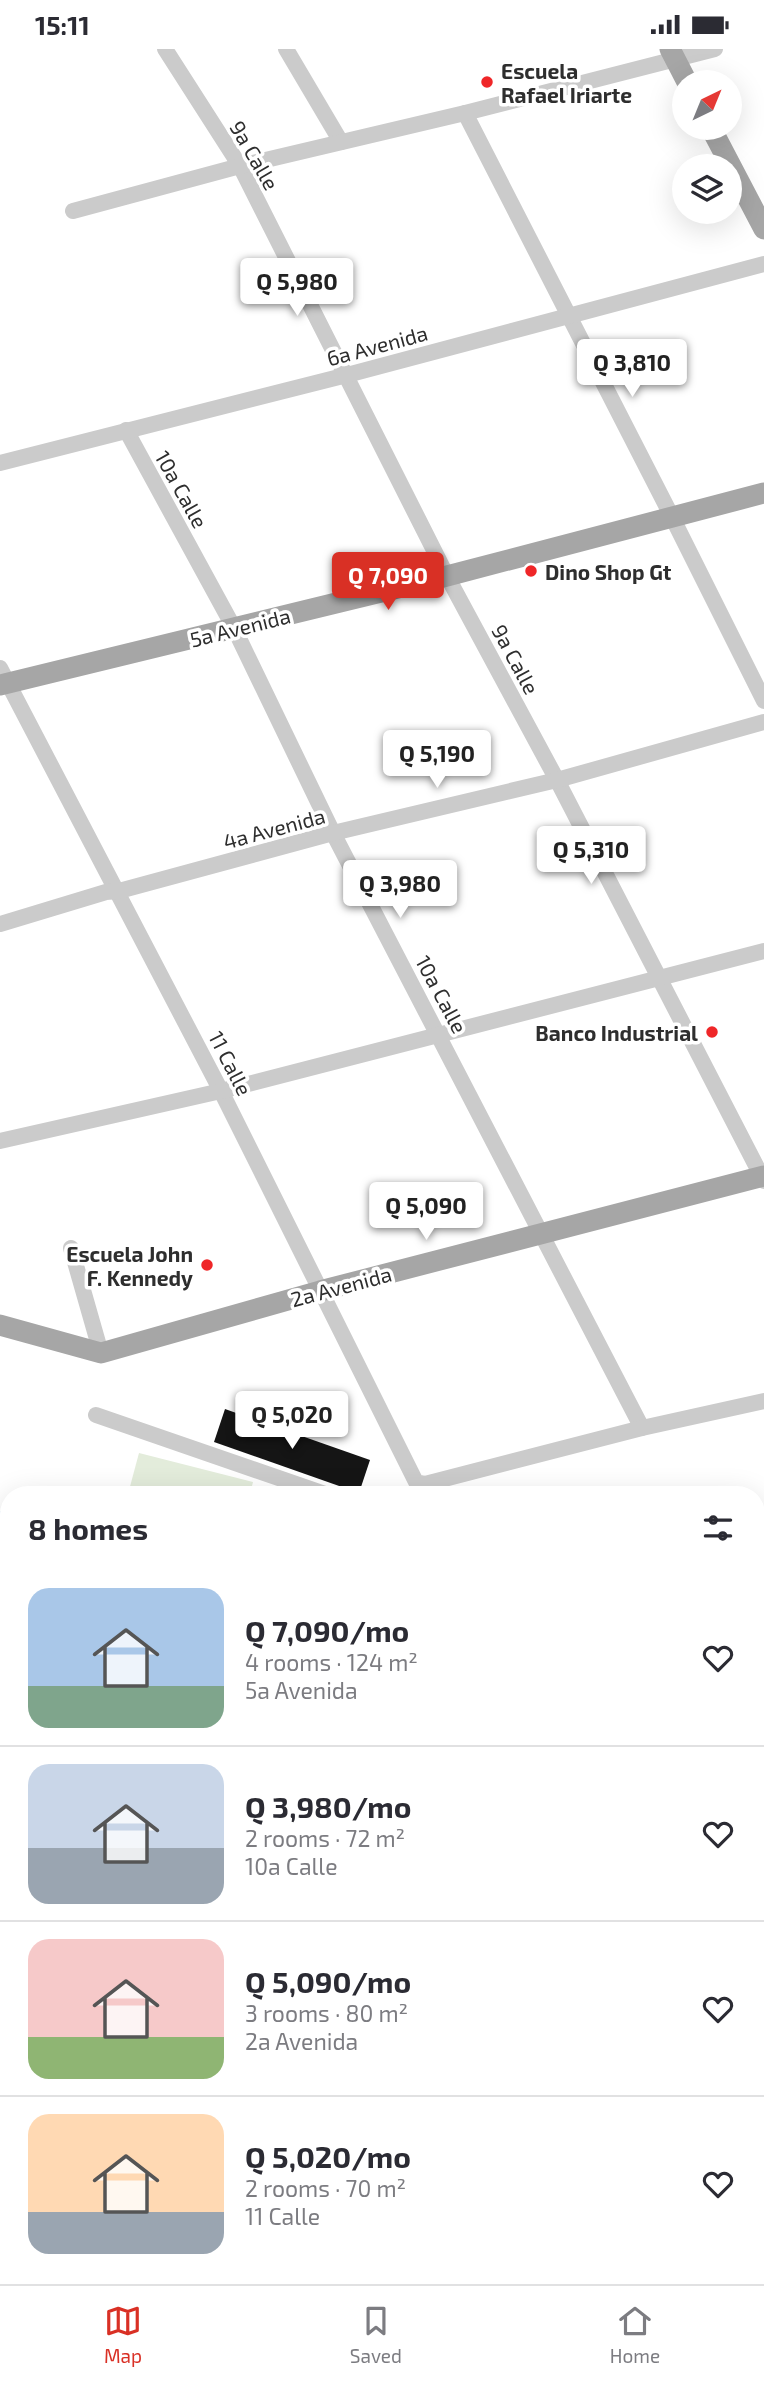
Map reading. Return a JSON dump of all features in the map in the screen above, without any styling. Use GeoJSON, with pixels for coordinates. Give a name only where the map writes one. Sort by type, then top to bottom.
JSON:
{"type":"FeatureCollection","features":[{"type":"Feature","properties":{"kind":"main road"},"geometry":{"type":"LineString","coordinates":[[673,54],[681,70]]}},
{"type":"Feature","properties":{"kind":"main road"},"geometry":{"type":"LineString","coordinates":[[717,140],[764,229]]}},
{"type":"Feature","properties":{"kind":"main road","name":"5a Avenida"},"geometry":{"type":"LineString","coordinates":[[2,679],[234,628],[447,576],[764,493]]}},
{"type":"Feature","properties":{"kind":"main road","name":"2a Avenida"},"geometry":{"type":"LineString","coordinates":[[101,1353],[320,1291],[763,1178]]}},
{"type":"Feature","properties":{"kind":"main road"},"geometry":{"type":"LineString","coordinates":[[0,1325],[101,1353]]}},
{"type":"Feature","properties":{"kind":"street","name":"9a Calle"},"geometry":{"type":"LineString","coordinates":[[165,49],[240,166],[447,576],[763,1178]]}},
{"type":"Feature","properties":{"kind":"street"},"geometry":{"type":"LineString","coordinates":[[286,49],[341,142]]}},
{"type":"Feature","properties":{"kind":"street"},"geometry":{"type":"LineString","coordinates":[[73,211],[240,166],[465,113],[673,54],[715,49]]}},
{"type":"Feature","properties":{"kind":"street"},"geometry":{"type":"LineString","coordinates":[[465,113],[764,701]]}},
{"type":"Feature","properties":{"kind":"street","name":"6a Avenida"},"geometry":{"type":"LineString","coordinates":[[0,463],[347,375],[764,264]]}},
{"type":"Feature","properties":{"kind":"street","name":"10a Calle"},"geometry":{"type":"LineString","coordinates":[[126,430],[234,628],[333,833],[642,1428]]}},
{"type":"Feature","properties":{"kind":"street","name":"11 Calle"},"geometry":{"type":"LineString","coordinates":[[2,679],[119,891],[416,1482],[425,1484],[642,1428]]}},
{"type":"Feature","properties":{"kind":"street","name":"4a Avenida"},"geometry":{"type":"LineString","coordinates":[[0,924],[106,892],[119,891],[333,833],[556,780],[764,722]]}},
{"type":"Feature","properties":{"kind":"street"},"geometry":{"type":"LineString","coordinates":[[0,1141],[221,1091],[764,951]]}},
{"type":"Feature","properties":{"kind":"street"},"geometry":{"type":"LineString","coordinates":[[71,1248],[101,1353]]}},
{"type":"Feature","properties":{"kind":"street"},"geometry":{"type":"LineString","coordinates":[[642,1428],[764,1401]]}},
{"type":"Feature","properties":{"kind":"street"},"geometry":{"type":"LineString","coordinates":[[96,1415],[302,1486]]}},
{"type":"Feature","properties":{"kind":"green space"},"geometry":{"type":"Polygon","coordinates":[[[139,1453],[253,1482],[252,1486],[130,1486],[139,1453]]]}},
{"type":"Feature","properties":{"kind":"building"},"geometry":{"type":"Polygon","coordinates":[[[225,1409],[370,1460],[361,1486],[339,1486],[214,1442],[225,1409]]]}},
{"type":"Feature","properties":{"kind":"place","name":"Escuela Rafael Iriarte"},"geometry":{"type":"Point","coordinates":[487,82]}},
{"type":"Feature","properties":{"kind":"place","name":"Dino Shop Gt"},"geometry":{"type":"Point","coordinates":[531,571]}},
{"type":"Feature","properties":{"kind":"place","name":"Banco Industrial"},"geometry":{"type":"Point","coordinates":[712,1032]}},
{"type":"Feature","properties":{"kind":"place","name":"Escuela John F. Kennedy"},"geometry":{"type":"Point","coordinates":[207,1265]}}]}
